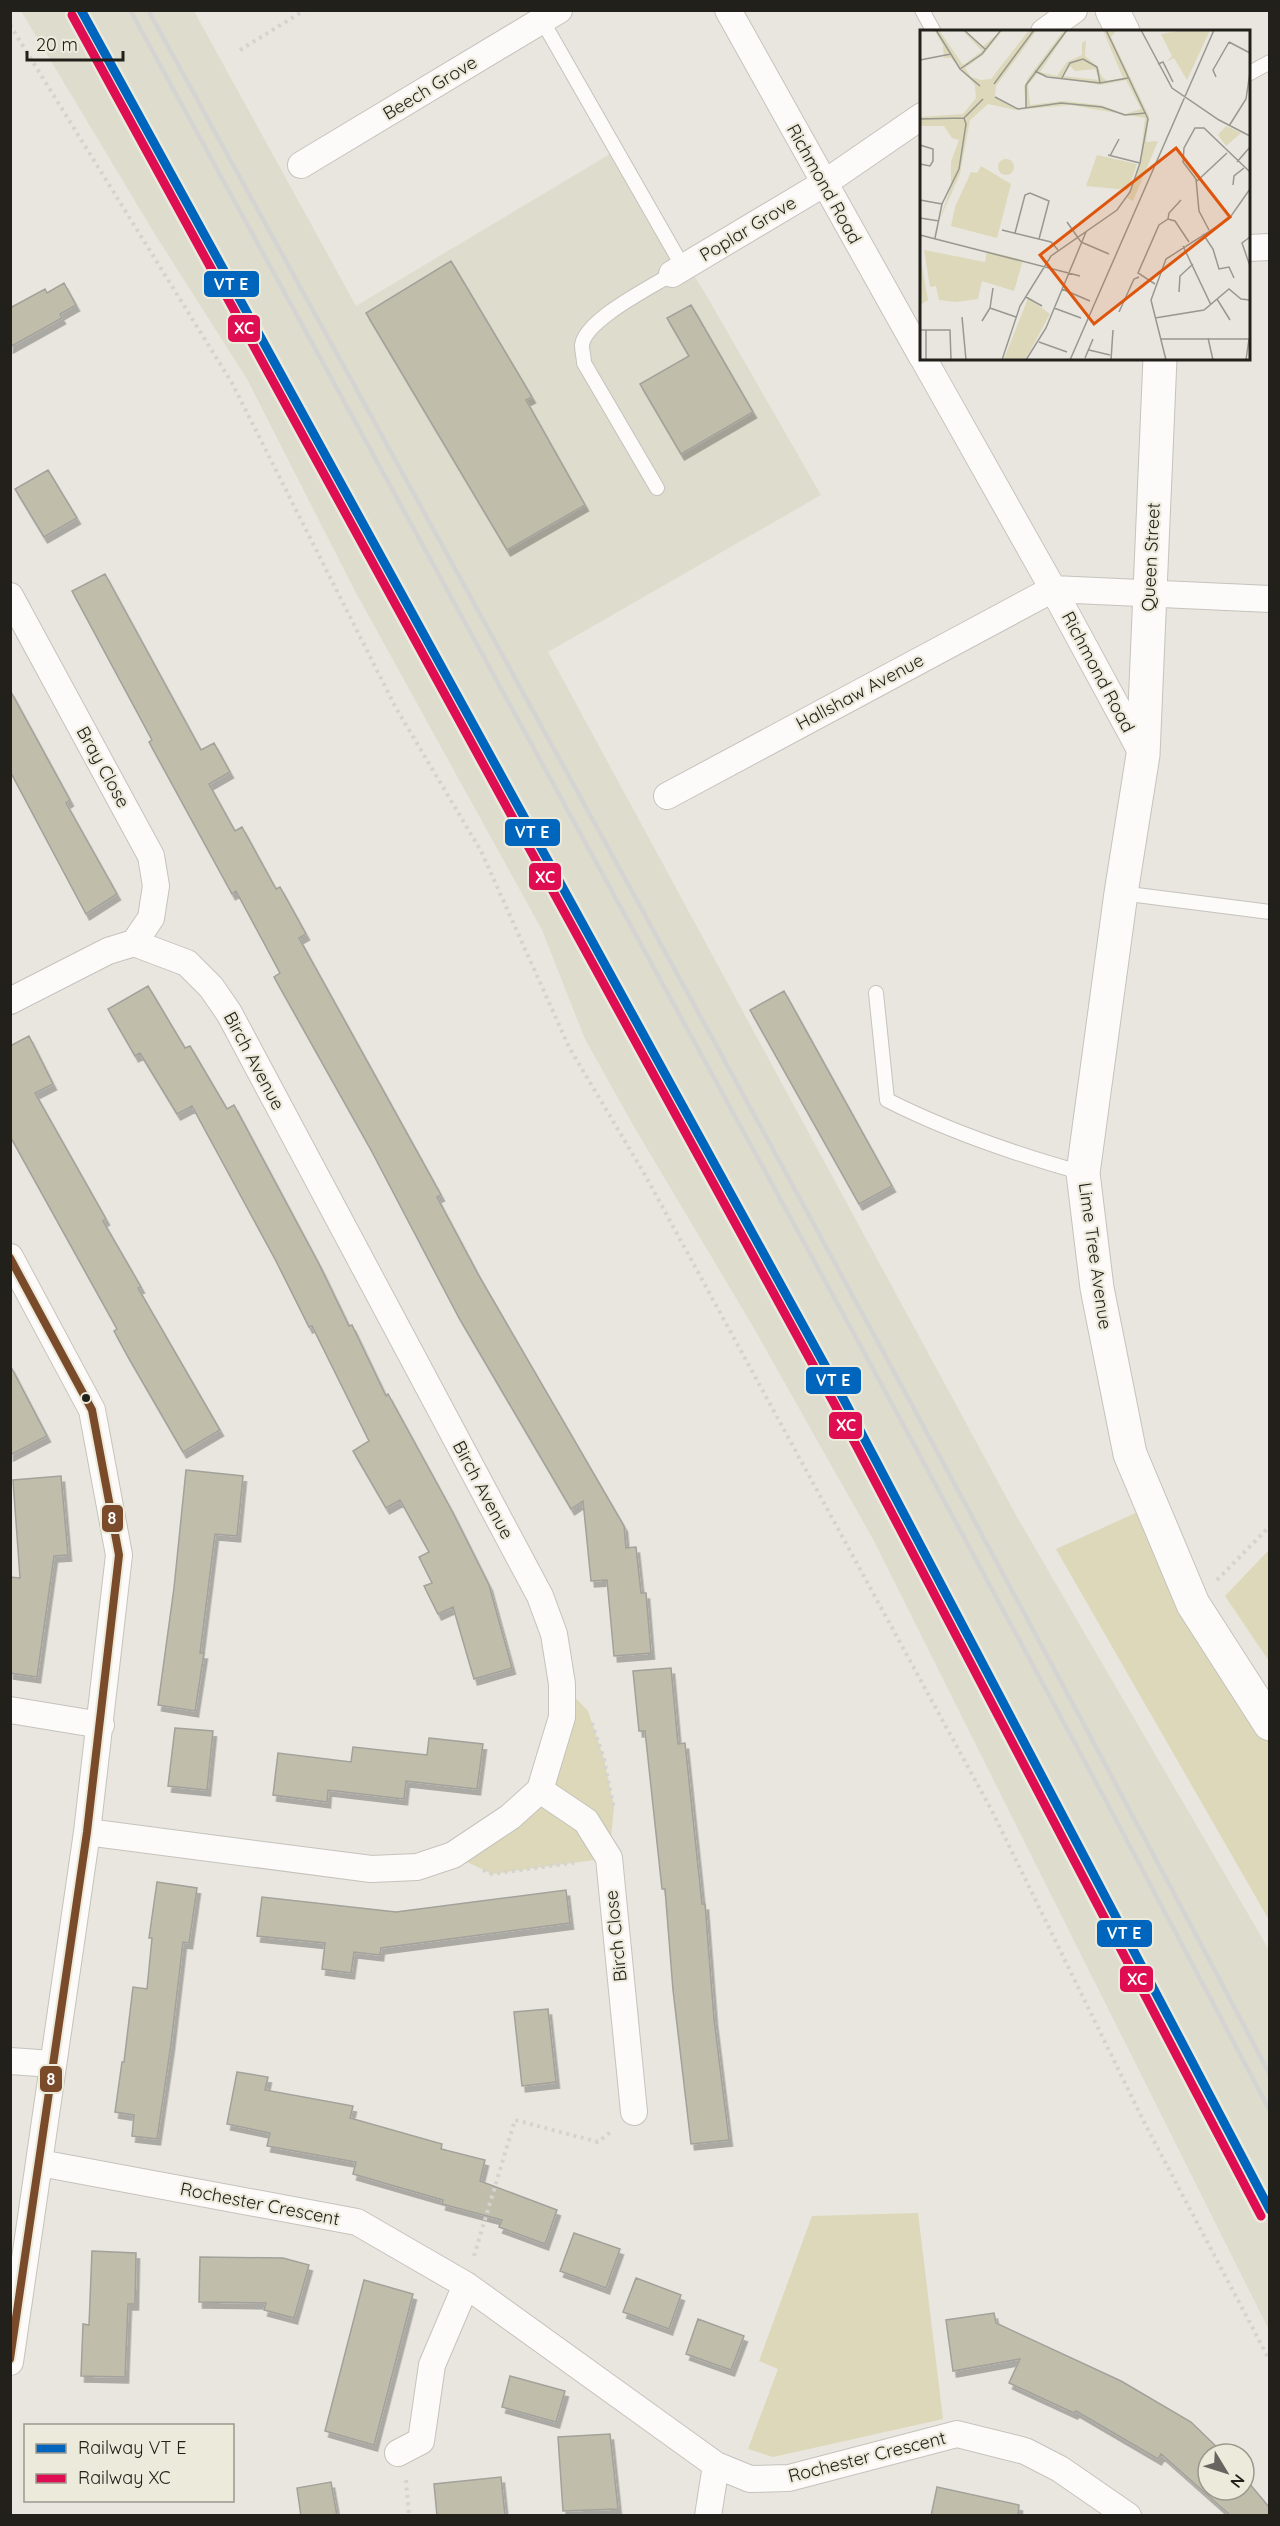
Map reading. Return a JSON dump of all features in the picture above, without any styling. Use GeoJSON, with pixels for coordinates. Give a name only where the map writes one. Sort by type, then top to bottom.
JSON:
{"type":"FeatureCollection","features":[{"type":"Feature","properties":{"kind":"street","name":"Richmond Road"},"geometry":{"type":"LineString","coordinates":[[728,10],[920,354]]}},
{"type":"Feature","properties":{"kind":"street"},"geometry":{"type":"LineString","coordinates":[[1047,30],[1074,10]]}},
{"type":"Feature","properties":{"kind":"street"},"geometry":{"type":"LineString","coordinates":[[1112,10],[1122,30]]}},
{"type":"Feature","properties":{"kind":"street","name":"Beech Grove"},"geometry":{"type":"LineString","coordinates":[[302,165],[546,14]]}},
{"type":"Feature","properties":{"kind":"street","name":"Poplar Grove"},"geometry":{"type":"LineString","coordinates":[[677,270],[823,184],[920,117]]}},
{"type":"Feature","properties":{"kind":"street"},"geometry":{"type":"LineString","coordinates":[[1250,248],[1269,247]]}},
{"type":"Feature","properties":{"kind":"street","name":"Richmond Road"},"geometry":{"type":"LineString","coordinates":[[923,360],[1053,589],[1143,754]]}},
{"type":"Feature","properties":{"kind":"street","name":"Queen Street"},"geometry":{"type":"LineString","coordinates":[[1143,754],[1160,360]]}},
{"type":"Feature","properties":{"kind":"street","name":"Richmond Road"},"geometry":{"type":"LineString","coordinates":[[1053,589],[1269,599]]}},
{"type":"Feature","properties":{"kind":"street","name":"Hallshaw Avenue"},"geometry":{"type":"LineString","coordinates":[[668,796],[1053,589]]}},
{"type":"Feature","properties":{"kind":"street","name":"Bray Close"},"geometry":{"type":"LineString","coordinates":[[10,596],[152,856],[156,886],[151,918],[134,943]]}},
{"type":"Feature","properties":{"kind":"street","name":"Lime Tree Avenue"},"geometry":{"type":"LineString","coordinates":[[1143,754],[1121,893],[1083,1173],[1097,1288],[1130,1454],[1193,1604],[1269,1724]]}},
{"type":"Feature","properties":{"kind":"street"},"geometry":{"type":"LineString","coordinates":[[10,1001],[108,951],[134,943]]}},
{"type":"Feature","properties":{"kind":"street","name":"Birch Avenue"},"geometry":{"type":"LineString","coordinates":[[134,943],[188,963],[211,987],[229,1013],[540,1596],[554,1634],[562,1684],[561,1717],[540,1790]]}},
{"type":"Feature","properties":{"kind":"street"},"geometry":{"type":"LineString","coordinates":[[10,1257],[92,1410],[119,1554],[87,1832],[10,2362]]}},
{"type":"Feature","properties":{"kind":"street"},"geometry":{"type":"LineString","coordinates":[[10,1710],[101,1725]]}},
{"type":"Feature","properties":{"kind":"street"},"geometry":{"type":"LineString","coordinates":[[87,1832],[371,1869],[417,1867],[453,1855],[510,1817],[540,1790]]}},
{"type":"Feature","properties":{"kind":"street","name":"Birch Close"},"geometry":{"type":"LineString","coordinates":[[540,1790],[586,1821],[609,1858],[634,2112]]}},
{"type":"Feature","properties":{"kind":"street"},"geometry":{"type":"LineString","coordinates":[[10,2061],[53,2064]]}},
{"type":"Feature","properties":{"kind":"street","name":"Rochester Crescent"},"geometry":{"type":"LineString","coordinates":[[40,2163],[357,2222],[466,2285],[716,2465],[750,2479],[789,2478],[957,2434],[1025,2451],[1060,2469],[1128,2516]]}},
{"type":"Feature","properties":{"kind":"street"},"geometry":{"type":"LineString","coordinates":[[398,2453],[420,2440],[432,2365],[466,2285]]}},
{"type":"Feature","properties":{"kind":"street"},"geometry":{"type":"LineString","coordinates":[[708,2516],[716,2465]]}},
{"type":"Feature","properties":{"kind":"lane"},"geometry":{"type":"LineString","coordinates":[[922,10],[933,30]]}},
{"type":"Feature","properties":{"kind":"lane"},"geometry":{"type":"LineString","coordinates":[[546,14],[677,270],[600,320],[589,329],[582,344],[584,363],[657,488]]}},
{"type":"Feature","properties":{"kind":"lane"},"geometry":{"type":"LineString","coordinates":[[1250,73],[1269,62]]}},
{"type":"Feature","properties":{"kind":"lane"},"geometry":{"type":"LineString","coordinates":[[1121,893],[1269,912]]}},
{"type":"Feature","properties":{"kind":"lane"},"geometry":{"type":"LineString","coordinates":[[876,993],[887,1100],[945,1127],[997,1147],[1083,1173]]}},
{"type":"Feature","properties":{"kind":"path"},"geometry":{"type":"LineString","coordinates":[[240,50],[305,10]]}},
{"type":"Feature","properties":{"kind":"path"},"geometry":{"type":"LineString","coordinates":[[10,25],[232,383],[396,708],[481,851],[569,1047],[645,1175],[992,1810],[1144,2122],[1269,2361]]}},
{"type":"Feature","properties":{"kind":"path"},"geometry":{"type":"LineString","coordinates":[[1193,1604],[1269,1526]]}},
{"type":"Feature","properties":{"kind":"path"},"geometry":{"type":"LineString","coordinates":[[466,2285],[515,2120],[598,2142],[634,2112]]}},
{"type":"Feature","properties":{"kind":"shaded area"},"geometry":{"type":"Polygon","coordinates":[[[21,11],[194,11],[356,306],[615,151],[705,293],[821,495],[548,652],[1017,1517],[1269,1950],[1269,2330],[874,1541],[755,1330],[633,1125],[585,1039],[542,930],[355,591],[247,379],[153,231],[21,11]]]}},
{"type":"Feature","properties":{"kind":"shaded area"},"geometry":{"type":"Polygon","coordinates":[[[1151,1506],[1269,1724],[1269,1920],[1056,1549],[1151,1506]]]}},
{"type":"Feature","properties":{"kind":"shaded area"},"geometry":{"type":"Polygon","coordinates":[[[1269,1550],[1269,1661],[1225,1596],[1269,1550]]]}},
{"type":"Feature","properties":{"kind":"shaded area"},"geometry":{"type":"Polygon","coordinates":[[[562,1684],[588,1711],[604,1759],[614,1807],[609,1858],[492,1874],[453,1855],[540,1790],[562,1684]]]}},
{"type":"Feature","properties":{"kind":"shaded area"},"geometry":{"type":"Polygon","coordinates":[[[918,2213],[943,2419],[773,2457],[748,2449],[778,2369],[759,2361],[812,2216],[918,2213]]]}},
{"type":"Feature","properties":{"kind":"building"},"geometry":{"type":"Polygon","coordinates":[[[451,261],[532,397],[526,400],[585,505],[507,550],[366,313],[451,261]]]}},
{"type":"Feature","properties":{"kind":"building"},"geometry":{"type":"Polygon","coordinates":[[[64,283],[76,305],[60,314],[62,318],[10,347],[10,308],[45,289],[47,293],[64,283]]]}},
{"type":"Feature","properties":{"kind":"building"},"geometry":{"type":"Polygon","coordinates":[[[691,305],[753,412],[681,454],[640,384],[689,356],[667,318],[691,305]]]}},
{"type":"Feature","properties":{"kind":"building"},"geometry":{"type":"Polygon","coordinates":[[[48,470],[77,518],[44,537],[15,489],[48,470]]]}},
{"type":"Feature","properties":{"kind":"building"},"geometry":{"type":"Polygon","coordinates":[[[105,574],[201,750],[214,743],[230,772],[209,784],[235,831],[242,827],[276,889],[280,887],[306,934],[299,938],[441,1195],[437,1197],[479,1276],[624,1526],[626,1548],[636,1547],[641,1593],[646,1593],[651,1653],[614,1656],[607,1580],[591,1581],[583,1501],[571,1509],[459,1318],[371,1150],[274,977],[280,973],[236,891],[232,894],[149,742],[152,740],[72,591],[105,574]]]}},
{"type":"Feature","properties":{"kind":"building"},"geometry":{"type":"Polygon","coordinates":[[[10,690],[70,800],[66,803],[117,894],[86,914],[10,771],[10,690]]]}},
{"type":"Feature","properties":{"kind":"building"},"geometry":{"type":"Polygon","coordinates":[[[148,986],[185,1048],[190,1046],[227,1109],[234,1105],[319,1264],[349,1326],[352,1325],[386,1396],[388,1394],[452,1511],[489,1585],[512,1668],[474,1679],[453,1607],[438,1614],[424,1586],[432,1583],[419,1557],[429,1552],[400,1500],[386,1508],[353,1451],[369,1441],[312,1326],[309,1327],[192,1106],[177,1114],[140,1053],[135,1056],[108,1009],[148,986]]]}},
{"type":"Feature","properties":{"kind":"building"},"geometry":{"type":"Polygon","coordinates":[[[784,991],[892,1186],[859,1204],[750,1010],[784,991]]]}},
{"type":"Feature","properties":{"kind":"building"},"geometry":{"type":"Polygon","coordinates":[[[29,1036],[53,1084],[35,1093],[106,1219],[103,1221],[141,1287],[138,1288],[220,1430],[183,1452],[128,1357],[114,1331],[117,1329],[10,1136],[10,1046],[29,1036]]]}},
{"type":"Feature","properties":{"kind":"building"},"geometry":{"type":"Polygon","coordinates":[[[10,1365],[47,1436],[10,1455],[10,1365]]]}},
{"type":"Feature","properties":{"kind":"building"},"geometry":{"type":"Polygon","coordinates":[[[186,1470],[243,1476],[237,1536],[215,1534],[200,1653],[204,1653],[195,1711],[158,1705],[174,1588],[186,1470]]]}},
{"type":"Feature","properties":{"kind":"building"},"geometry":{"type":"Polygon","coordinates":[[[61,1476],[68,1555],[54,1556],[37,1677],[10,1673],[10,1577],[20,1578],[13,1480],[61,1476]]]}},
{"type":"Feature","properties":{"kind":"building"},"geometry":{"type":"Polygon","coordinates":[[[671,1668],[678,1744],[685,1743],[702,1904],[705,1904],[714,2019],[729,2140],[691,2144],[673,1990],[665,1889],[662,1889],[645,1731],[639,1731],[633,1671],[671,1668]]]}},
{"type":"Feature","properties":{"kind":"building"},"geometry":{"type":"Polygon","coordinates":[[[175,1728],[213,1731],[207,1790],[168,1786],[175,1728]]]}},
{"type":"Feature","properties":{"kind":"building"},"geometry":{"type":"Polygon","coordinates":[[[429,1738],[483,1744],[477,1789],[406,1781],[404,1799],[328,1790],[327,1802],[273,1795],[278,1753],[351,1762],[353,1747],[427,1755],[429,1738]]]}},
{"type":"Feature","properties":{"kind":"building"},"geometry":{"type":"Polygon","coordinates":[[[157,1882],[197,1888],[189,1943],[183,1942],[157,2139],[132,2136],[134,2115],[115,2112],[133,1987],[147,1989],[152,1938],[149,1938],[157,1882]]]}},
{"type":"Feature","properties":{"kind":"building"},"geometry":{"type":"Polygon","coordinates":[[[566,1890],[570,1923],[381,1948],[380,1955],[354,1952],[351,1973],[322,1969],[325,1943],[257,1936],[262,1897],[396,1912],[566,1890]]]}},
{"type":"Feature","properties":{"kind":"building"},"geometry":{"type":"Polygon","coordinates":[[[548,2009],[556,2082],[522,2086],[514,2012],[548,2009]]]}},
{"type":"Feature","properties":{"kind":"building"},"geometry":{"type":"Polygon","coordinates":[[[237,2072],[268,2077],[265,2090],[353,2106],[350,2118],[442,2144],[441,2149],[485,2160],[480,2181],[557,2210],[545,2244],[499,2227],[502,2220],[442,2204],[443,2200],[353,2174],[356,2162],[267,2146],[270,2133],[227,2124],[237,2072]]]}},
{"type":"Feature","properties":{"kind":"building"},"geometry":{"type":"Polygon","coordinates":[[[574,2233],[620,2249],[606,2288],[560,2271],[574,2233]]]}},
{"type":"Feature","properties":{"kind":"building"},"geometry":{"type":"Polygon","coordinates":[[[92,2251],[136,2253],[135,2304],[128,2304],[125,2377],[81,2376],[83,2324],[89,2325],[92,2251]]]}},
{"type":"Feature","properties":{"kind":"building"},"geometry":{"type":"Polygon","coordinates":[[[200,2257],[283,2258],[309,2265],[294,2318],[264,2310],[266,2303],[199,2302],[200,2257]]]}},
{"type":"Feature","properties":{"kind":"building"},"geometry":{"type":"Polygon","coordinates":[[[636,2278],[681,2295],[669,2329],[623,2312],[636,2278]]]}},
{"type":"Feature","properties":{"kind":"building"},"geometry":{"type":"Polygon","coordinates":[[[364,2280],[413,2294],[374,2445],[325,2431],[364,2280]]]}},
{"type":"Feature","properties":{"kind":"building"},"geometry":{"type":"Polygon","coordinates":[[[994,2313],[996,2323],[1121,2381],[1191,2422],[1212,2442],[1196,2442],[1196,2485],[1161,2454],[1158,2459],[1076,2411],[1074,2413],[1009,2383],[1020,2359],[953,2371],[946,2320],[994,2313]]]}},
{"type":"Feature","properties":{"kind":"building"},"geometry":{"type":"Polygon","coordinates":[[[698,2319],[744,2336],[731,2370],[686,2354],[698,2319]]]}},
{"type":"Feature","properties":{"kind":"building"},"geometry":{"type":"Polygon","coordinates":[[[510,2376],[565,2391],[556,2422],[502,2407],[510,2376]]]}},
{"type":"Feature","properties":{"kind":"building"},"geometry":{"type":"Polygon","coordinates":[[[610,2434],[618,2509],[563,2511],[558,2437],[610,2434]]]}},
{"type":"Feature","properties":{"kind":"building"},"geometry":{"type":"Polygon","coordinates":[[[501,2477],[505,2516],[437,2516],[434,2484],[501,2477]]]}},
{"type":"Feature","properties":{"kind":"building"},"geometry":{"type":"Polygon","coordinates":[[[331,2482],[337,2516],[301,2516],[297,2488],[331,2482]]]}},
{"type":"Feature","properties":{"kind":"building"},"geometry":{"type":"Polygon","coordinates":[[[937,2487],[1019,2505],[1018,2516],[931,2516],[937,2487]]]}},
{"type":"Feature","properties":{"kind":"building"},"geometry":{"type":"Polygon","coordinates":[[[1256,2491],[1269,2507],[1269,2516],[1231,2516],[1215,2502],[1256,2502],[1256,2491]]]}},
{"type":"Feature","properties":{"kind":"railway"},"geometry":{"type":"LineString","coordinates":[[130,10],[871,1365],[1270,2111]]}},
{"type":"Feature","properties":{"kind":"railway"},"geometry":{"type":"LineString","coordinates":[[148,10],[854,1298],[1270,2075]]}},
{"type":"Feature","properties":{"kind":"transit line"},"geometry":{"type":"LineString","coordinates":[[81,10],[844,1400],[1270,2210]]}},
{"type":"Feature","properties":{"kind":"transit line","name":"8"},"geometry":{"type":"LineString","coordinates":[[10,1258],[92,1410],[119,1555],[87,1832],[10,2359]]}},
{"type":"Feature","properties":{"kind":"rail line","name":"XC"},"geometry":{"type":"LineString","coordinates":[[72,15],[835,1405],[1261,2216]]}}]}
